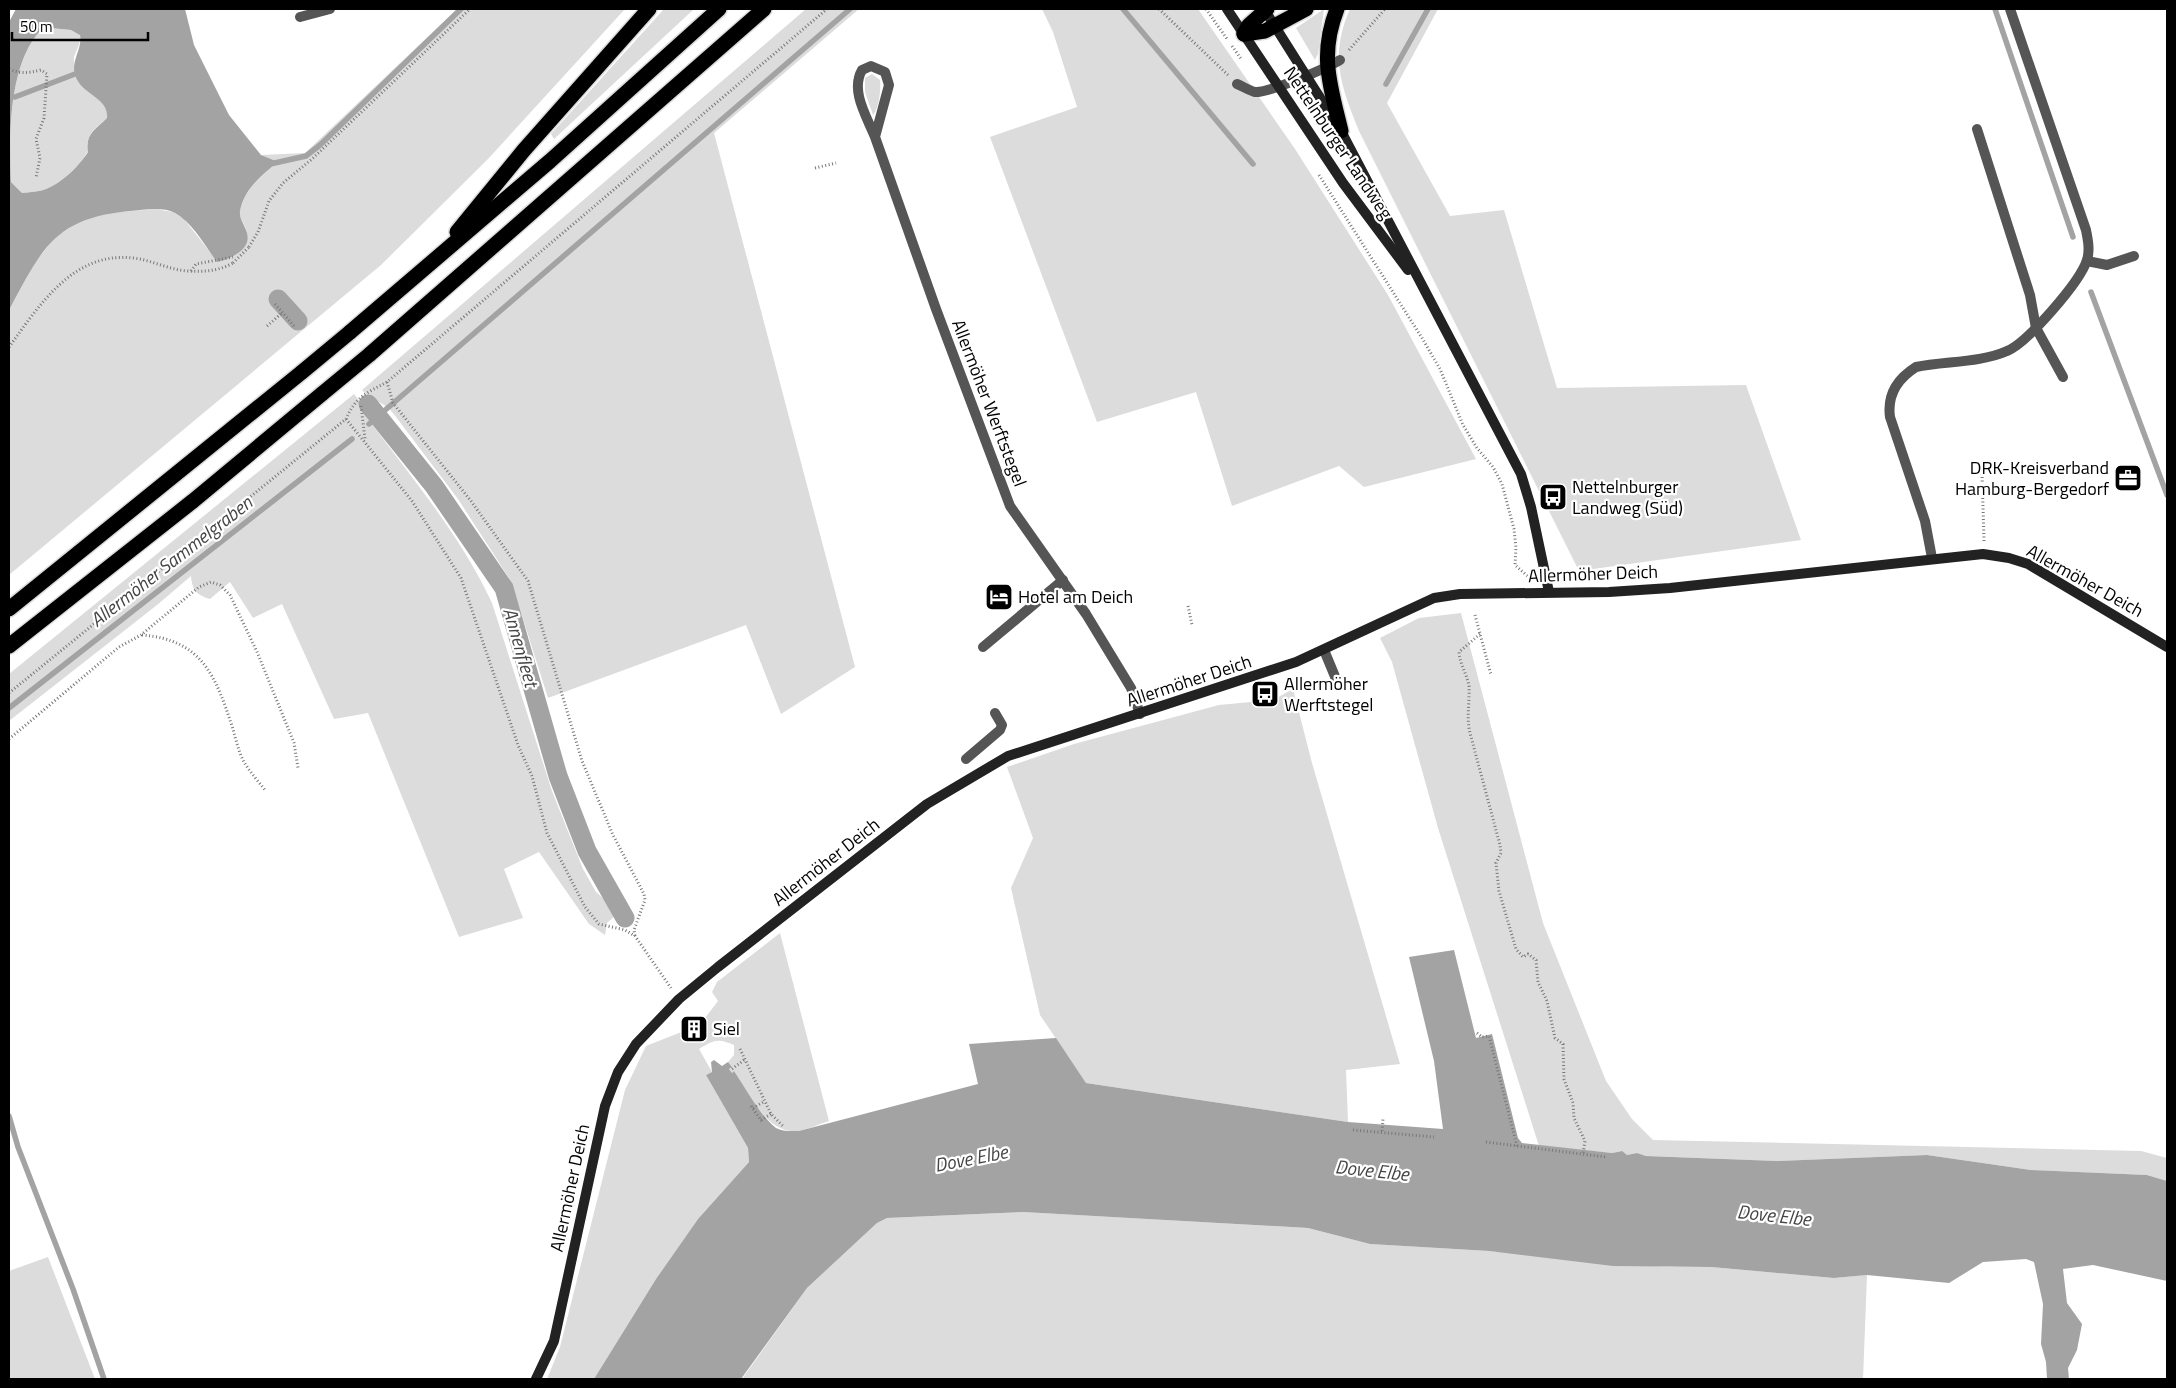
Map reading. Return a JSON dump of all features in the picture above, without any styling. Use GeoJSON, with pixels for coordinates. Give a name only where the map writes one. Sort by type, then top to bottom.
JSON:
{"type":"FeatureCollection","features":[{"type":"Feature","properties":{"kind":"highway"},"geometry":{"type":"LineString","coordinates":[[431,264],[524,150],[649,9]]}},
{"type":"Feature","properties":{"kind":"highway"},"geometry":{"type":"LineString","coordinates":[[9,609],[302,372],[431,264],[719,9]]}},
{"type":"Feature","properties":{"kind":"highway"},"geometry":{"type":"LineString","coordinates":[[9,646],[193,501],[369,355],[764,9]]}},
{"type":"Feature","properties":{"kind":"highway"},"geometry":{"type":"LineString","coordinates":[[1244,34],[1249,25],[1266,9]]}},
{"type":"Feature","properties":{"kind":"highway"},"geometry":{"type":"LineString","coordinates":[[1244,34],[1266,31],[1306,9]]}},
{"type":"Feature","properties":{"kind":"highway"},"geometry":{"type":"LineString","coordinates":[[1337,9],[1328,41],[1326,68],[1341,131]]}},
{"type":"Feature","properties":{"kind":"street"},"geometry":{"type":"LineString","coordinates":[[300,17],[330,9]]}},
{"type":"Feature","properties":{"kind":"street","name":"Nettelnburger Landweg"},"geometry":{"type":"LineString","coordinates":[[1227,9],[1343,184],[1424,293]]}},
{"type":"Feature","properties":{"kind":"street","name":"Nettelnburger Landweg"},"geometry":{"type":"LineString","coordinates":[[1266,9],[1341,131],[1424,293],[1485,402],[1521,474],[1531,507],[1548,592]]}},
{"type":"Feature","properties":{"kind":"street"},"geometry":{"type":"LineString","coordinates":[[1932,558],[1925,520],[1890,417],[1888,406],[1893,390],[1907,373],[1916,367],[1998,354],[2018,345],[2036,328],[2067,291],[2087,261],[2088,245],[2086,230],[2010,9]]}},
{"type":"Feature","properties":{"kind":"street"},"geometry":{"type":"LineString","coordinates":[[1237,84],[1255,92],[1280,87],[1307,74],[1326,68],[1340,60]]}},
{"type":"Feature","properties":{"kind":"street","name":"Allermöher Werftstegel"},"geometry":{"type":"LineString","coordinates":[[875,137],[890,85],[885,72],[871,66],[862,70],[856,83],[859,97],[1010,506],[1086,614],[1132,688],[1140,714]]}},
{"type":"Feature","properties":{"kind":"street"},"geometry":{"type":"LineString","coordinates":[[1977,129],[2030,295],[2036,328],[2063,377]]}},
{"type":"Feature","properties":{"kind":"street"},"geometry":{"type":"LineString","coordinates":[[2087,261],[2107,265],[2134,256]]}},
{"type":"Feature","properties":{"kind":"street","name":"Allermöher Deich"},"geometry":{"type":"LineString","coordinates":[[536,1379],[554,1341],[600,1125],[611,1088],[636,1044],[679,999],[718,966],[927,804],[1008,756],[1258,676],[1324,650],[1434,598],[1460,594],[1609,592],[1670,588],[1932,558],[1983,554],[2009,558],[2028,564],[2167,647]]}},
{"type":"Feature","properties":{"kind":"street"},"geometry":{"type":"LineString","coordinates":[[983,647],[1063,580]]}},
{"type":"Feature","properties":{"kind":"street"},"geometry":{"type":"LineString","coordinates":[[1324,650],[1336,679]]}},
{"type":"Feature","properties":{"kind":"street"},"geometry":{"type":"LineString","coordinates":[[966,759],[1000,730],[1002,725],[995,713]]}},
{"type":"Feature","properties":{"kind":"path"},"geometry":{"type":"LineString","coordinates":[[9,347],[55,287],[72,274],[96,262],[120,257],[133,258],[177,270],[192,271],[216,270],[233,263],[249,247],[258,232],[269,201],[283,183],[312,159],[470,9]]}},
{"type":"Feature","properties":{"kind":"path"},"geometry":{"type":"LineString","coordinates":[[9,692],[346,419],[352,404],[370,389],[387,382],[828,9]]}},
{"type":"Feature","properties":{"kind":"path"},"geometry":{"type":"LineString","coordinates":[[1159,9],[1237,84]]}},
{"type":"Feature","properties":{"kind":"path"},"geometry":{"type":"LineString","coordinates":[[1206,9],[1246,66]]}},
{"type":"Feature","properties":{"kind":"path"},"geometry":{"type":"LineString","coordinates":[[1340,60],[1385,9]]}},
{"type":"Feature","properties":{"kind":"path"},"geometry":{"type":"LineString","coordinates":[[9,69],[26,74],[41,70],[47,74],[44,118],[36,138],[40,158],[36,178]]}},
{"type":"Feature","properties":{"kind":"path"},"geometry":{"type":"LineString","coordinates":[[816,168],[836,163]]}},
{"type":"Feature","properties":{"kind":"path"},"geometry":{"type":"LineString","coordinates":[[1317,173],[1422,338],[1440,369],[1463,425],[1477,448],[1493,467],[1502,484],[1514,529],[1515,565],[1548,592]]}},
{"type":"Feature","properties":{"kind":"path"},"geometry":{"type":"LineString","coordinates":[[192,271],[196,264],[234,257]]}},
{"type":"Feature","properties":{"kind":"path"},"geometry":{"type":"LineString","coordinates":[[275,304],[294,326]]}},
{"type":"Feature","properties":{"kind":"path"},"geometry":{"type":"LineString","coordinates":[[267,326],[282,313]]}},
{"type":"Feature","properties":{"kind":"path"},"geometry":{"type":"LineString","coordinates":[[387,382],[389,395],[393,403],[404,413],[471,501],[528,581],[582,761],[601,808],[644,894],[645,900],[634,930],[635,936]]}},
{"type":"Feature","properties":{"kind":"path"},"geometry":{"type":"LineString","coordinates":[[361,406],[365,440]]}},
{"type":"Feature","properties":{"kind":"path"},"geometry":{"type":"LineString","coordinates":[[346,419],[365,440],[412,501],[461,578],[518,745],[532,776],[547,833],[585,907],[599,924],[625,930],[635,936],[679,999]]}},
{"type":"Feature","properties":{"kind":"path"},"geometry":{"type":"LineString","coordinates":[[1983,554],[1982,473],[1985,472]]}},
{"type":"Feature","properties":{"kind":"path"},"geometry":{"type":"LineString","coordinates":[[9,739],[119,647],[141,635],[205,584],[216,583],[224,589],[258,654],[294,743],[298,768]]}},
{"type":"Feature","properties":{"kind":"path"},"geometry":{"type":"LineString","coordinates":[[1188,606],[1192,625]]}},
{"type":"Feature","properties":{"kind":"path"},"geometry":{"type":"LineString","coordinates":[[1475,615],[1491,675]]}},
{"type":"Feature","properties":{"kind":"path"},"geometry":{"type":"LineString","coordinates":[[1480,634],[1459,652],[1460,664],[1467,677],[1469,687],[1467,719],[1500,845],[1501,852],[1496,863],[1499,891],[1516,949],[1523,957],[1528,954],[1536,960],[1538,982],[1547,1001],[1555,1038],[1563,1044],[1565,1050],[1564,1079],[1573,1103],[1574,1118],[1585,1141],[1583,1154]]}},
{"type":"Feature","properties":{"kind":"path"},"geometry":{"type":"LineString","coordinates":[[141,635],[157,636],[181,646],[210,670],[220,688],[243,761],[265,790]]}},
{"type":"Feature","properties":{"kind":"path"},"geometry":{"type":"LineString","coordinates":[[1477,1033],[1482,1037],[1489,1036],[1517,1146]]}},
{"type":"Feature","properties":{"kind":"path"},"geometry":{"type":"LineString","coordinates":[[740,1049],[771,1114],[783,1126]]}},
{"type":"Feature","properties":{"kind":"path"},"geometry":{"type":"LineString","coordinates":[[732,1070],[744,1060]]}},
{"type":"Feature","properties":{"kind":"path"},"geometry":{"type":"LineString","coordinates":[[765,1101],[752,1107],[762,1121],[771,1114]]}},
{"type":"Feature","properties":{"kind":"path"},"geometry":{"type":"LineString","coordinates":[[1382,1131],[1383,1119]]}},
{"type":"Feature","properties":{"kind":"path"},"geometry":{"type":"LineString","coordinates":[[1353,1130],[1382,1133],[1382,1131],[1434,1137]]}},
{"type":"Feature","properties":{"kind":"path"},"geometry":{"type":"LineString","coordinates":[[1486,1142],[1606,1156]]}},
{"type":"Feature","properties":{"kind":"shaded area"},"geometry":{"type":"Polygon","coordinates":[[[457,9],[625,9],[488,159],[381,265],[9,575],[9,310],[34,264],[55,237],[80,221],[108,213],[156,209],[173,212],[184,219],[217,261],[234,256],[243,249],[247,239],[240,214],[245,196],[260,178],[277,163],[261,155],[305,153],[457,9]]]}},
{"type":"Feature","properties":{"kind":"shaded area"},"geometry":{"type":"Polygon","coordinates":[[[664,9],[694,9],[554,139],[551,134],[664,9]]]}},
{"type":"Feature","properties":{"kind":"shaded area"},"geometry":{"type":"Polygon","coordinates":[[[806,9],[859,9],[714,133],[855,667],[781,714],[746,625],[548,698],[511,581],[458,499],[393,413],[362,390],[806,9]]]}},
{"type":"Feature","properties":{"kind":"shaded area"},"geometry":{"type":"Polygon","coordinates":[[[1042,9],[1198,9],[1295,149],[1388,295],[1476,459],[1364,487],[1339,466],[1232,506],[1196,392],[1097,422],[990,137],[1077,107],[1053,32],[1042,9]]]}},
{"type":"Feature","properties":{"kind":"shaded area"},"geometry":{"type":"Polygon","coordinates":[[[1324,9],[1318,54],[1315,60],[1296,28],[1324,9]]]}},
{"type":"Feature","properties":{"kind":"shaded area"},"geometry":{"type":"Polygon","coordinates":[[[1350,9],[1438,9],[1387,103],[1450,216],[1504,210],[1557,388],[1746,385],[1801,540],[1579,571],[1359,131],[1347,100],[1340,71],[1340,42],[1350,9]]]}},
{"type":"Feature","properties":{"kind":"shaded area"},"geometry":{"type":"Polygon","coordinates":[[[51,28],[71,30],[80,34],[74,57],[77,78],[83,88],[105,106],[107,118],[92,132],[88,140],[88,151],[70,173],[58,183],[46,189],[22,193],[11,182],[10,144],[16,81],[30,44],[41,30],[51,28]]]}},
{"type":"Feature","properties":{"kind":"shaded area"},"geometry":{"type":"Polygon","coordinates":[[[872,74],[880,80],[880,94],[873,115],[865,92],[865,78],[872,74]]]}},
{"type":"Feature","properties":{"kind":"shaded area"},"geometry":{"type":"Polygon","coordinates":[[[354,394],[362,404],[368,419],[451,531],[480,578],[492,603],[552,791],[583,869],[596,892],[619,912],[607,923],[605,935],[589,924],[539,852],[504,869],[523,918],[459,937],[368,713],[334,719],[282,604],[253,618],[230,582],[210,599],[201,596],[196,591],[192,585],[191,576],[9,721],[9,674],[354,394]]]}},
{"type":"Feature","properties":{"kind":"shaded area"},"geometry":{"type":"Polygon","coordinates":[[[1461,613],[1543,923],[1606,1081],[1632,1119],[1653,1140],[2141,1151],[2167,1158],[2167,1181],[2147,1175],[2031,1170],[1927,1155],[1777,1161],[1646,1156],[1637,1153],[1627,1155],[1621,1151],[1612,1153],[1539,1146],[1438,828],[1392,662],[1380,638],[1419,618],[1461,613]]]}},
{"type":"Feature","properties":{"kind":"shaded area"},"geometry":{"type":"Polygon","coordinates":[[[1293,689],[1312,763],[1400,1064],[1346,1070],[1348,1122],[1086,1083],[1040,1015],[1011,888],[1033,838],[1007,767],[1074,744],[1219,705],[1273,700],[1293,689]]]}},
{"type":"Feature","properties":{"kind":"shaded area"},"geometry":{"type":"Polygon","coordinates":[[[780,933],[829,1121],[799,1131],[788,1131],[778,1127],[760,1111],[734,1071],[732,1073],[729,1069],[732,1067],[728,1062],[734,1055],[734,1045],[723,1041],[716,1041],[699,1049],[712,1072],[706,1075],[748,1148],[749,1162],[698,1219],[656,1279],[594,1379],[547,1379],[560,1347],[625,1090],[646,1046],[684,1031],[692,1040],[707,1032],[702,1022],[718,1001],[712,992],[717,982],[780,933]]]}},
{"type":"Feature","properties":{"kind":"shaded area"},"geometry":{"type":"Polygon","coordinates":[[[1023,1212],[1308,1228],[1370,1244],[1489,1251],[1666,1267],[1711,1267],[1834,1278],[1867,1275],[1863,1379],[742,1379],[807,1288],[877,1223],[887,1218],[1023,1212]]]}},
{"type":"Feature","properties":{"kind":"shaded area"},"geometry":{"type":"Polygon","coordinates":[[[48,1257],[95,1379],[9,1379],[9,1271],[48,1257]]]}},
{"type":"Feature","properties":{"kind":"water"},"geometry":{"type":"Polygon","coordinates":[[[16,9],[185,9],[194,45],[229,115],[261,155],[278,162],[254,183],[242,203],[240,214],[248,239],[243,249],[228,259],[217,262],[187,223],[170,211],[147,209],[104,215],[67,229],[53,240],[31,270],[9,310],[9,22],[16,9]],[[51,28],[41,30],[30,44],[16,81],[10,144],[11,182],[22,193],[46,189],[70,174],[88,152],[87,146],[90,136],[107,118],[105,107],[79,83],[75,76],[74,64],[80,35],[71,30],[51,28]]]}},
{"type":"Feature","properties":{"kind":"water","name":"Dove Elbe"},"geometry":{"type":"Polygon","coordinates":[[[1454,950],[1476,1038],[1492,1034],[1518,1138],[1522,1143],[1612,1153],[1622,1151],[1627,1155],[1637,1153],[1646,1156],[1777,1161],[1927,1155],[2031,1170],[2147,1175],[2167,1181],[2167,1281],[2093,1265],[2063,1269],[2067,1303],[2082,1324],[2077,1350],[2068,1368],[2069,1379],[2047,1379],[2046,1362],[2041,1344],[2043,1304],[2034,1262],[2026,1259],[1983,1262],[1949,1283],[1867,1275],[1834,1278],[1711,1267],[1613,1266],[1489,1251],[1370,1244],[1308,1228],[1023,1212],[887,1218],[877,1223],[807,1288],[741,1379],[594,1379],[656,1279],[698,1219],[749,1162],[748,1148],[706,1075],[712,1072],[711,1062],[714,1060],[722,1066],[728,1062],[732,1067],[729,1069],[732,1073],[734,1071],[770,1123],[776,1128],[788,1131],[799,1131],[978,1084],[969,1044],[1056,1038],[1086,1083],[1348,1122],[1443,1129],[1434,1061],[1409,957],[1454,950]]]}},
{"type":"Feature","properties":{"kind":"waterway"},"geometry":{"type":"LineString","coordinates":[[270,164],[306,156],[320,145],[461,9]]}},
{"type":"Feature","properties":{"kind":"waterway"},"geometry":{"type":"LineString","coordinates":[[369,424],[850,9]]}},
{"type":"Feature","properties":{"kind":"waterway"},"geometry":{"type":"LineString","coordinates":[[1123,9],[1253,164]]}},
{"type":"Feature","properties":{"kind":"waterway","name":"Allermöher Sammelgraben"},"geometry":{"type":"LineString","coordinates":[[1386,84],[1428,9]]}},
{"type":"Feature","properties":{"kind":"waterway"},"geometry":{"type":"LineString","coordinates":[[1995,9],[2073,237]]}},
{"type":"Feature","properties":{"kind":"waterway"},"geometry":{"type":"LineString","coordinates":[[15,97],[75,74]]}},
{"type":"Feature","properties":{"kind":"waterway"},"geometry":{"type":"LineString","coordinates":[[2091,292],[2167,495]]}},
{"type":"Feature","properties":{"kind":"waterway"},"geometry":{"type":"LineString","coordinates":[[278,299],[298,321]]}},
{"type":"Feature","properties":{"kind":"waterway","name":"Annenfleet"},"geometry":{"type":"LineString","coordinates":[[368,404],[434,486],[504,588],[558,776],[587,851],[625,918]]}},
{"type":"Feature","properties":{"kind":"waterway","name":"Allermöher Sammelgraben"},"geometry":{"type":"LineString","coordinates":[[9,708],[352,439]]}},
{"type":"Feature","properties":{"kind":"waterway"},"geometry":{"type":"LineString","coordinates":[[9,1116],[18,1147],[73,1289],[104,1379]]}},
{"type":"Feature","properties":{"kind":"place","name":"DRK-Kreisverband Hamburg-Bergedorf"},"geometry":{"type":"Point","coordinates":[2128,478]}},
{"type":"Feature","properties":{"kind":"place","name":"Nettelnburger Landweg (Süd)"},"geometry":{"type":"Point","coordinates":[1553,497]}},
{"type":"Feature","properties":{"kind":"place","name":"Hotel am Deich"},"geometry":{"type":"Point","coordinates":[999,597]}},
{"type":"Feature","properties":{"kind":"place","name":"Allermöher Werftstegel"},"geometry":{"type":"Point","coordinates":[1265,694]}},
{"type":"Feature","properties":{"kind":"place","name":"Siel"},"geometry":{"type":"Point","coordinates":[694,1029]}}]}
